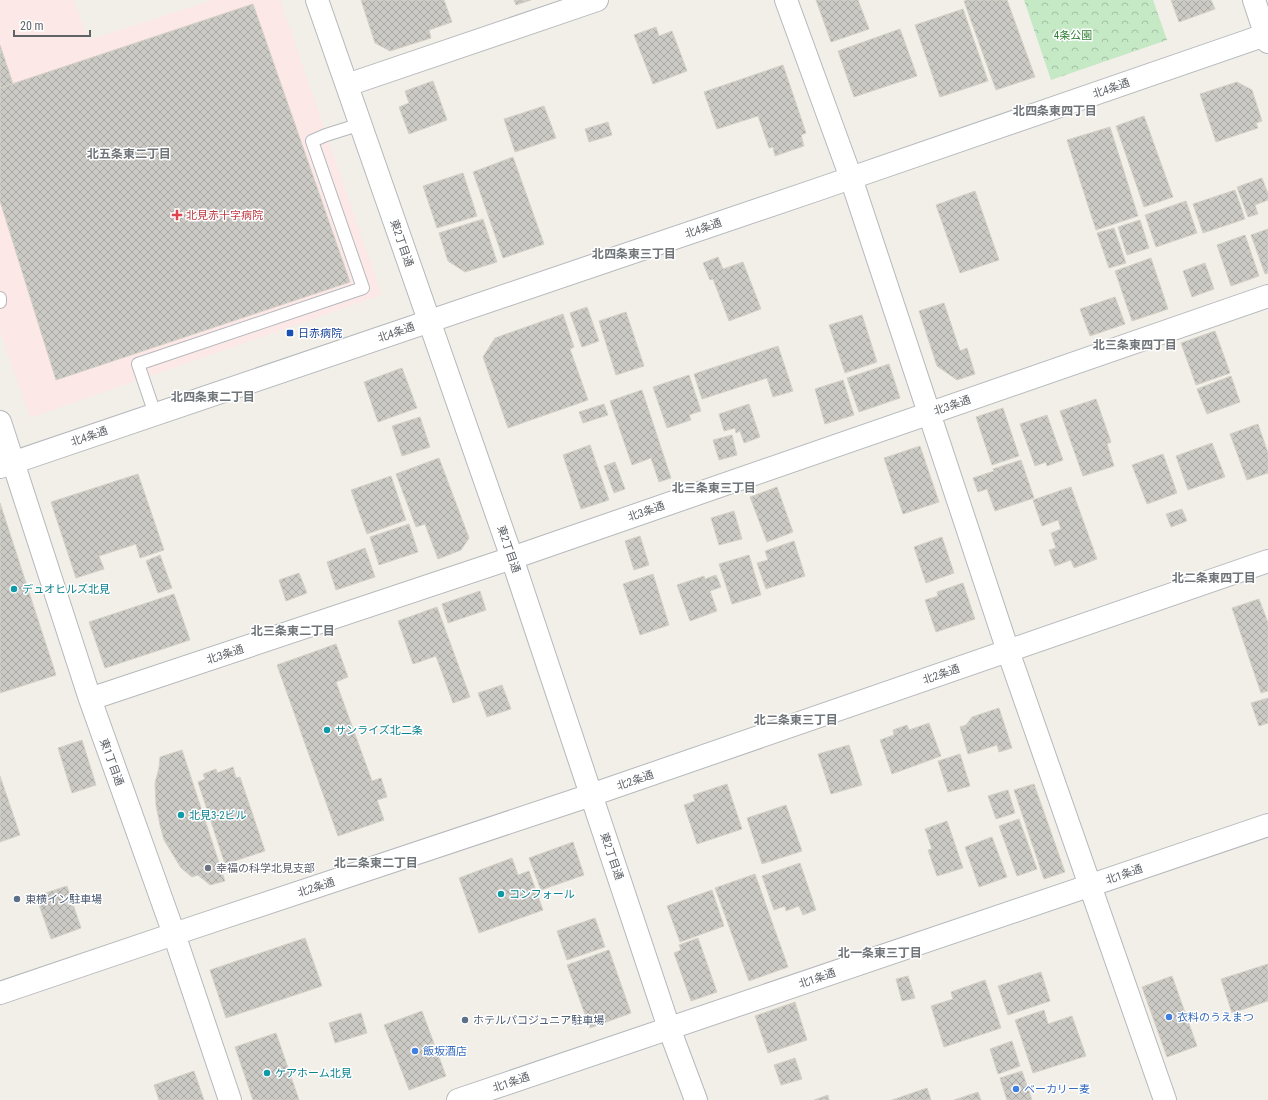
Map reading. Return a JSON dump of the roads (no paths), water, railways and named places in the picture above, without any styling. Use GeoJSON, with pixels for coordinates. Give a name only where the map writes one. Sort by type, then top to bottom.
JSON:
{"type":"FeatureCollection","features":[{"type":"Feature","properties":{"kind":"street","name":"東2丁目通"},"geometry":{"type":"LineString","coordinates":[[317,0],[512,558],[591,796],[696,1100]]}},
{"type":"Feature","properties":{"kind":"street"},"geometry":{"type":"LineString","coordinates":[[347,85],[597,0]]}},
{"type":"Feature","properties":{"kind":"street"},"geometry":{"type":"LineString","coordinates":[[786,0],[851,178],[1008,651],[1165,1100]]}},
{"type":"Feature","properties":{"kind":"street"},"geometry":{"type":"LineString","coordinates":[[1254,0],[1267,37]]}},
{"type":"Feature","properties":{"kind":"street","name":"北4条通"},"geometry":{"type":"LineString","coordinates":[[7,464],[1267,37]]}},
{"type":"Feature","properties":{"kind":"street","name":"北3条通"},"geometry":{"type":"LineString","coordinates":[[90,699],[512,558],[1268,296]]}},
{"type":"Feature","properties":{"kind":"street","name":"東1丁目通"},"geometry":{"type":"LineString","coordinates":[[0,422],[7,464],[174,934],[230,1100]]}},
{"type":"Feature","properties":{"kind":"street","name":"北2条通"},"geometry":{"type":"LineString","coordinates":[[0,993],[591,796],[1268,561]]}},
{"type":"Feature","properties":{"kind":"street","name":"北1条通"},"geometry":{"type":"LineString","coordinates":[[458,1100],[1268,825]]}},
{"type":"Feature","properties":{"kind":"lane"},"geometry":{"type":"LineString","coordinates":[[155,414],[138,364],[363,288],[312,141],[361,124]]}},
{"type":"Feature","properties":{"kind":"place","name":"北見赤十字病院"},"geometry":{"type":"Point","coordinates":[177,215]}},
{"type":"Feature","properties":{"kind":"place","name":"日赤病院"},"geometry":{"type":"Point","coordinates":[290,333]}},
{"type":"Feature","properties":{"kind":"place","name":"デュオヒルズ北見"},"geometry":{"type":"Point","coordinates":[14,589]}},
{"type":"Feature","properties":{"kind":"place","name":"サンライズ北二条"},"geometry":{"type":"Point","coordinates":[327,730]}},
{"type":"Feature","properties":{"kind":"place","name":"北見3-2ビル"},"geometry":{"type":"Point","coordinates":[181,815]}},
{"type":"Feature","properties":{"kind":"place","name":"幸福の科学北見支部"},"geometry":{"type":"Point","coordinates":[208,868]}},
{"type":"Feature","properties":{"kind":"place","name":"コンフォール"},"geometry":{"type":"Point","coordinates":[501,894]}},
{"type":"Feature","properties":{"kind":"place","name":"東横イン駐車場"},"geometry":{"type":"Point","coordinates":[17,899]}},
{"type":"Feature","properties":{"kind":"place","name":"衣料のうえまつ"},"geometry":{"type":"Point","coordinates":[1169,1017]}},
{"type":"Feature","properties":{"kind":"place","name":"ホテルパコジュニア駐車場"},"geometry":{"type":"Point","coordinates":[465,1020]}},
{"type":"Feature","properties":{"kind":"place","name":"飯坂酒店"},"geometry":{"type":"Point","coordinates":[415,1051]}},
{"type":"Feature","properties":{"kind":"place","name":"ケアホーム北見"},"geometry":{"type":"Point","coordinates":[267,1073]}},
{"type":"Feature","properties":{"kind":"place","name":"ベーカリー麦"},"geometry":{"type":"Point","coordinates":[1016,1089]}},
{"type":"Feature","properties":{"kind":"district","name":"北四条東四丁目"},"geometry":{"type":"Point","coordinates":[1055,111]}},
{"type":"Feature","properties":{"kind":"district","name":"北五条東二丁目"},"geometry":{"type":"Point","coordinates":[129,154]}},
{"type":"Feature","properties":{"kind":"district","name":"北四条東三丁目"},"geometry":{"type":"Point","coordinates":[634,254]}},
{"type":"Feature","properties":{"kind":"district","name":"北三条東四丁目"},"geometry":{"type":"Point","coordinates":[1135,345]}},
{"type":"Feature","properties":{"kind":"district","name":"北四条東二丁目"},"geometry":{"type":"Point","coordinates":[213,397]}},
{"type":"Feature","properties":{"kind":"district","name":"北三条東三丁目"},"geometry":{"type":"Point","coordinates":[714,488]}},
{"type":"Feature","properties":{"kind":"district","name":"北二条東四丁目"},"geometry":{"type":"Point","coordinates":[1214,578]}},
{"type":"Feature","properties":{"kind":"district","name":"北三条東二丁目"},"geometry":{"type":"Point","coordinates":[293,631]}},
{"type":"Feature","properties":{"kind":"district","name":"北二条東三丁目"},"geometry":{"type":"Point","coordinates":[796,720]}},
{"type":"Feature","properties":{"kind":"district","name":"北二条東二丁目"},"geometry":{"type":"Point","coordinates":[376,863]}},
{"type":"Feature","properties":{"kind":"district","name":"北一条東三丁目"},"geometry":{"type":"Point","coordinates":[880,953]}},
{"type":"Feature","properties":{"kind":"park label","name":"4条公園"},"geometry":{"type":"Point","coordinates":[1073,35]}}]}
